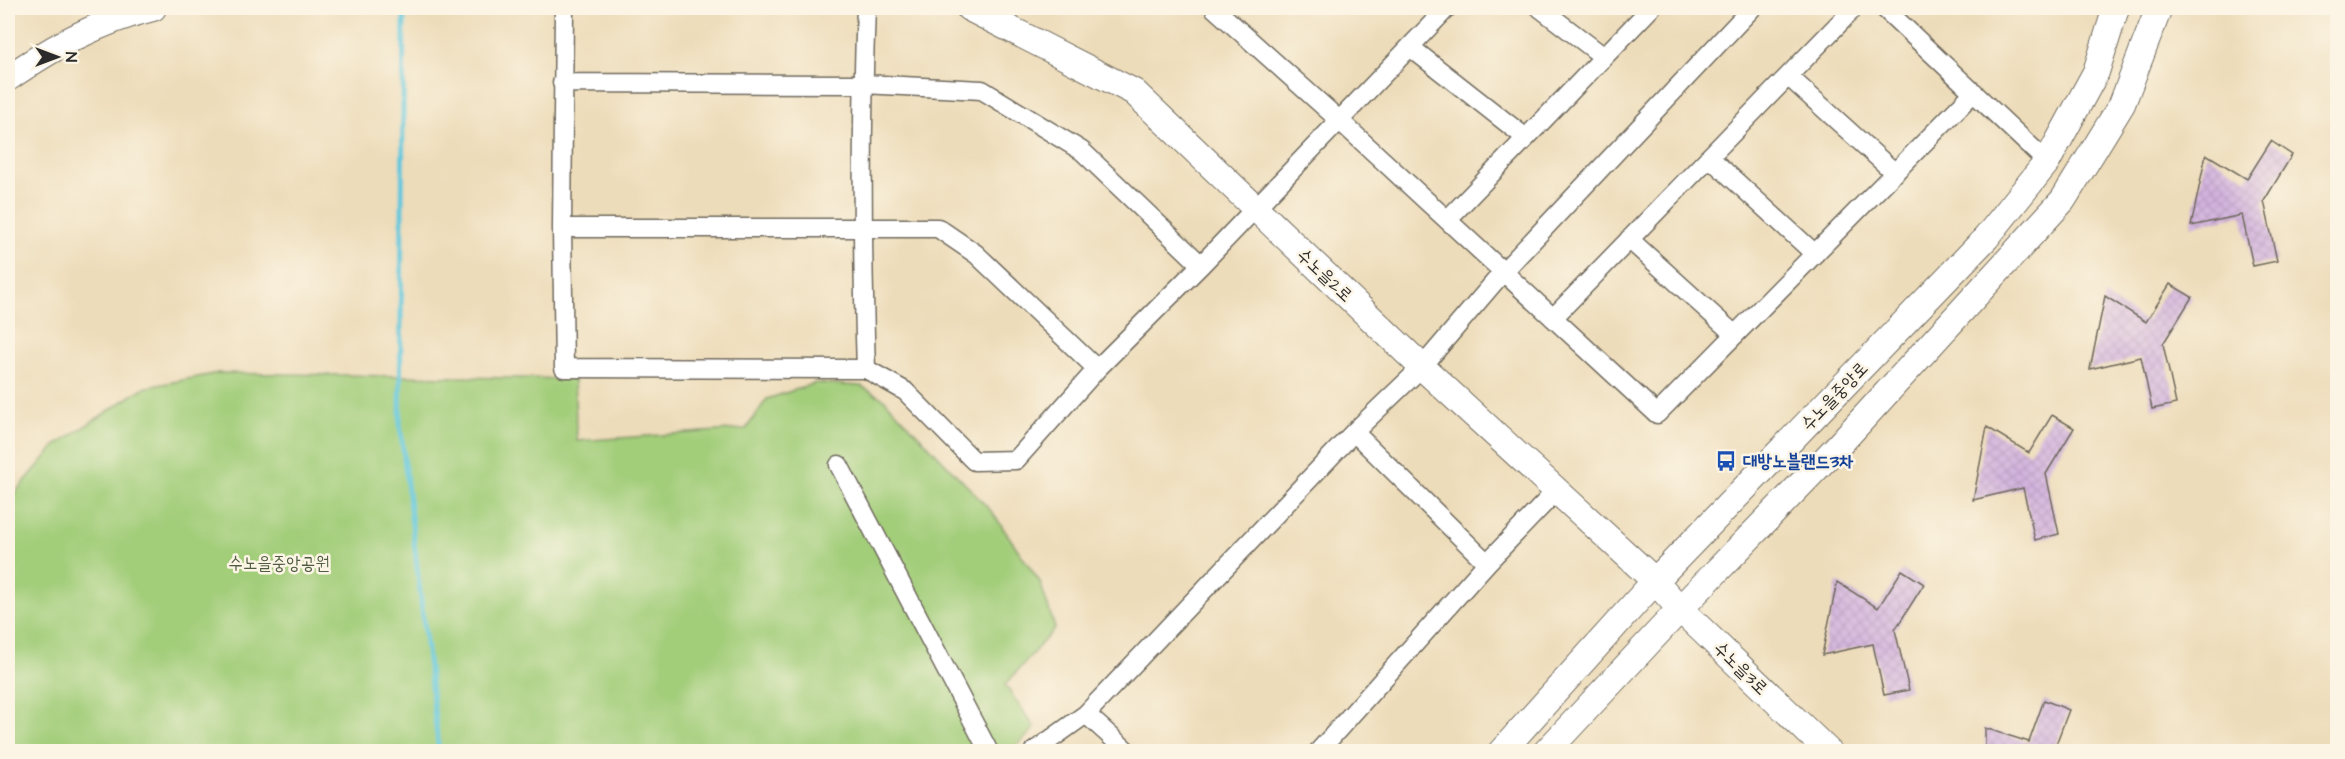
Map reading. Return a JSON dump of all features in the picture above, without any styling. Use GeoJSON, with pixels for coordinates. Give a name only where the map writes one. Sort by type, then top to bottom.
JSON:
{"type":"FeatureCollection","features":[{"type":"Feature","properties":{"kind":"main road"},"geometry":{"type":"LineString","coordinates":[[8,78],[56,46],[119,16],[153,8]]}},
{"type":"Feature","properties":{"kind":"main road","name":"수노을2로"},"geometry":{"type":"LineString","coordinates":[[969,8],[1134,92],[1422,367],[1655,581]]}},
{"type":"Feature","properties":{"kind":"main road","name":"수노을중앙로"},"geometry":{"type":"LineString","coordinates":[[1501,752],[1655,581],[1986,238],[2047,162],[2096,72],[2116,8]]}},
{"type":"Feature","properties":{"kind":"main road","name":"수노을중앙로"},"geometry":{"type":"LineString","coordinates":[[1546,752],[1837,447],[2063,200],[2122,104],[2159,8]]}},
{"type":"Feature","properties":{"kind":"main road","name":"수노을3로"},"geometry":{"type":"LineString","coordinates":[[1655,581],[1680,609],[1829,752]]}},
{"type":"Feature","properties":{"kind":"street"},"geometry":{"type":"LineString","coordinates":[[564,8],[562,83],[564,368],[866,369],[905,391],[974,461],[1016,460],[1096,369],[1201,265],[1447,8]]}},
{"type":"Feature","properties":{"kind":"street"},"geometry":{"type":"LineString","coordinates":[[866,8],[862,229],[866,369]]}},
{"type":"Feature","properties":{"kind":"street"},"geometry":{"type":"LineString","coordinates":[[1214,8],[1339,120],[1657,414],[1974,92]]}},
{"type":"Feature","properties":{"kind":"street"},"geometry":{"type":"LineString","coordinates":[[1540,8],[1604,57]]}},
{"type":"Feature","properties":{"kind":"street"},"geometry":{"type":"LineString","coordinates":[[1447,220],[1651,8]]}},
{"type":"Feature","properties":{"kind":"street"},"geometry":{"type":"LineString","coordinates":[[1033,752],[1086,714],[1354,432],[1422,367],[1503,272],[1752,8]]}},
{"type":"Feature","properties":{"kind":"street"},"geometry":{"type":"LineString","coordinates":[[1553,318],[1854,8]]}},
{"type":"Feature","properties":{"kind":"street"},"geometry":{"type":"LineString","coordinates":[[1884,8],[2047,162]]}},
{"type":"Feature","properties":{"kind":"street"},"geometry":{"type":"LineString","coordinates":[[1410,47],[1526,138]]}},
{"type":"Feature","properties":{"kind":"street"},"geometry":{"type":"LineString","coordinates":[[1788,76],[1895,173]]}},
{"type":"Feature","properties":{"kind":"street"},"geometry":{"type":"LineString","coordinates":[[562,83],[863,84],[982,90],[1082,151],[1201,265]]}},
{"type":"Feature","properties":{"kind":"street"},"geometry":{"type":"LineString","coordinates":[[1709,157],[1815,254]]}},
{"type":"Feature","properties":{"kind":"street"},"geometry":{"type":"LineString","coordinates":[[562,228],[939,228],[976,254],[1096,369]]}},
{"type":"Feature","properties":{"kind":"street"},"geometry":{"type":"LineString","coordinates":[[1629,239],[1735,335]]}},
{"type":"Feature","properties":{"kind":"street"},"geometry":{"type":"LineString","coordinates":[[1354,432],[1487,563]]}},
{"type":"Feature","properties":{"kind":"street"},"geometry":{"type":"LineString","coordinates":[[839,465],[988,752]]}},
{"type":"Feature","properties":{"kind":"street"},"geometry":{"type":"LineString","coordinates":[[1318,752],[1487,563],[1556,492]]}},
{"type":"Feature","properties":{"kind":"street"},"geometry":{"type":"LineString","coordinates":[[1086,714],[1128,752]]}},
{"type":"Feature","properties":{"kind":"green space","name":"수노을중앙공원"},"geometry":{"type":"Polygon","coordinates":[[[218,373],[574,379],[577,441],[746,429],[767,399],[816,383],[861,386],[884,399],[992,512],[1040,582],[1055,628],[1005,685],[1035,728],[1019,744],[1006,751],[8,752],[8,501],[55,446],[143,388],[218,373]]]}},
{"type":"Feature","properties":{"kind":"building"},"geometry":{"type":"Polygon","coordinates":[[[2271,141],[2292,155],[2264,201],[2277,261],[2253,266],[2242,215],[2191,226],[2206,154],[2247,179],[2271,141]]]}},
{"type":"Feature","properties":{"kind":"building"},"geometry":{"type":"Polygon","coordinates":[[[2170,284],[2192,297],[2163,344],[2176,404],[2152,409],[2141,357],[2090,369],[2105,296],[2146,322],[2170,284]]]}},
{"type":"Feature","properties":{"kind":"building"},"geometry":{"type":"Polygon","coordinates":[[[2052,415],[2074,428],[2046,474],[2059,534],[2035,540],[2023,488],[1973,500],[1987,427],[2029,453],[2052,415]]]}},
{"type":"Feature","properties":{"kind":"building"},"geometry":{"type":"Polygon","coordinates":[[[1902,570],[1924,584],[1895,630],[1909,690],[1884,695],[1873,644],[1822,655],[1837,582],[1878,608],[1902,570]]]}},
{"type":"Feature","properties":{"kind":"building"},"geometry":{"type":"Polygon","coordinates":[[[2044,700],[2069,710],[2053,752],[1985,752],[1985,728],[2029,742],[2044,700]]]}},
{"type":"Feature","properties":{"kind":"waterway"},"geometry":{"type":"LineString","coordinates":[[404,8],[400,424],[439,752]]}},
{"type":"Feature","properties":{"kind":"place","name":"대방노블랜드3차"},"geometry":{"type":"Point","coordinates":[1726,461]}}]}
